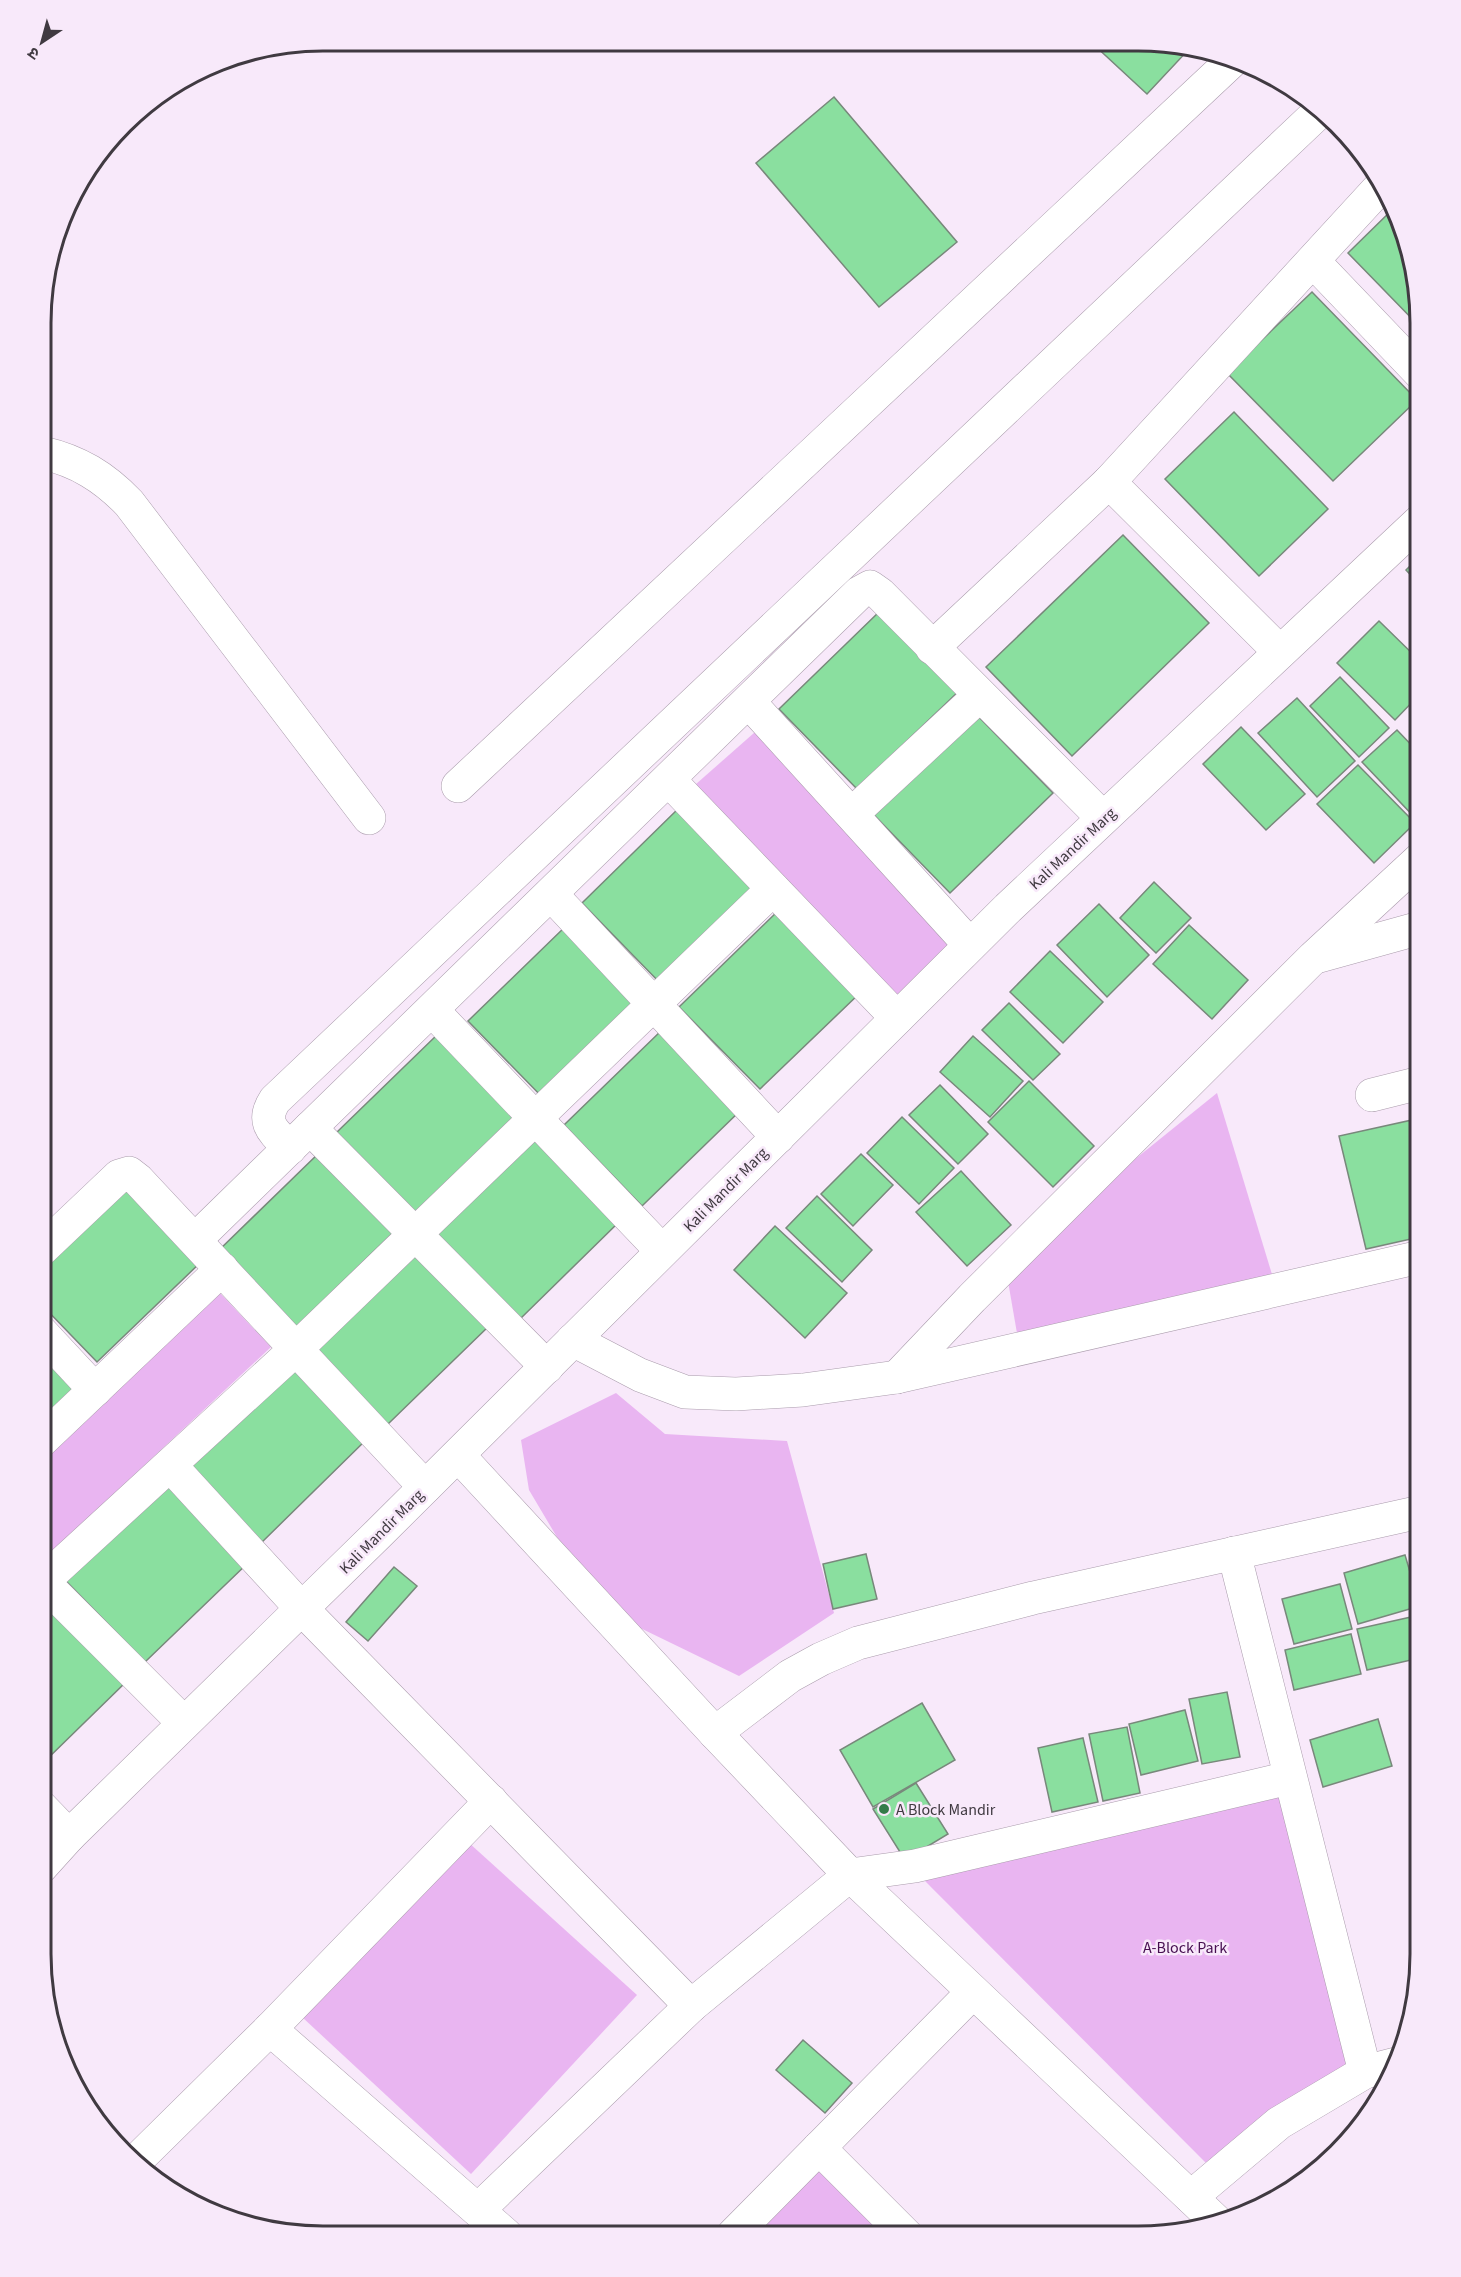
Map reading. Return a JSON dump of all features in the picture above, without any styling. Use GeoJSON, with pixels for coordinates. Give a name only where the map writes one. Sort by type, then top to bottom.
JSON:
{"type":"FeatureCollection","features":[{"type":"Feature","properties":{"kind":"street"},"geometry":{"type":"LineString","coordinates":[[458,786],[1227,65]]}},
{"type":"Feature","properties":{"kind":"street"},"geometry":{"type":"LineString","coordinates":[[547,1367],[415,1234],[300,1138],[272,1129],[268,1119],[268,1110],[275,1100],[1315,116]]}},
{"type":"Feature","properties":{"kind":"street"},"geometry":{"type":"LineString","coordinates":[[932,648],[1109,482],[1376,191]]}},
{"type":"Feature","properties":{"kind":"street"},"geometry":{"type":"LineString","coordinates":[[1313,261],[1410,362]]}},
{"type":"Feature","properties":{"kind":"street"},"geometry":{"type":"LineString","coordinates":[[51,455],[69,459],[91,471],[113,487],[129,503],[369,818]]}},
{"type":"Feature","properties":{"kind":"street"},"geometry":{"type":"LineString","coordinates":[[1109,482],[1280,652]]}},
{"type":"Feature","properties":{"kind":"street","name":"Kali Mandir Marg"},"geometry":{"type":"LineString","coordinates":[[51,1856],[547,1367],[970,945],[1410,530]]}},
{"type":"Feature","properties":{"kind":"street"},"geometry":{"type":"LineString","coordinates":[[195,1240],[859,593],[870,587],[880,594],[1103,818]]}},
{"type":"Feature","properties":{"kind":"street"},"geometry":{"type":"LineString","coordinates":[[852,814],[980,695]]}},
{"type":"Feature","properties":{"kind":"street"},"geometry":{"type":"LineString","coordinates":[[749,702],[970,945]]}},
{"type":"Feature","properties":{"kind":"street"},"geometry":{"type":"LineString","coordinates":[[669,780],[897,1018]]}},
{"type":"Feature","properties":{"kind":"street"},"geometry":{"type":"LineString","coordinates":[[897,1377],[972,1298],[1314,957],[1410,868]]}},
{"type":"Feature","properties":{"kind":"street"},"geometry":{"type":"LineString","coordinates":[[51,1574],[296,1349],[773,889]]}},
{"type":"Feature","properties":{"kind":"street"},"geometry":{"type":"LineString","coordinates":[[551,894],[778,1137]]}},
{"type":"Feature","properties":{"kind":"street"},"geometry":{"type":"LineString","coordinates":[[1314,957],[1410,931]]}},
{"type":"Feature","properties":{"kind":"street"},"geometry":{"type":"LineString","coordinates":[[432,1010],[662,1251]]}},
{"type":"Feature","properties":{"kind":"street"},"geometry":{"type":"LineString","coordinates":[[1372,1095],[1410,1086]]}},
{"type":"Feature","properties":{"kind":"street"},"geometry":{"type":"LineString","coordinates":[[51,1240],[119,1176],[129,1173],[138,1179],[425,1487]]}},
{"type":"Feature","properties":{"kind":"street"},"geometry":{"type":"LineString","coordinates":[[573,1340],[640,1375],[685,1392],[736,1394],[803,1390],[897,1377],[1410,1259]]}},
{"type":"Feature","properties":{"kind":"street"},"geometry":{"type":"LineString","coordinates":[[51,1432],[222,1269]]}},
{"type":"Feature","properties":{"kind":"street"},"geometry":{"type":"LineString","coordinates":[[51,1343],[95,1390]]}},
{"type":"Feature","properties":{"kind":"street"},"geometry":{"type":"LineString","coordinates":[[458,1455],[715,1733],[850,1875],[1211,2216]]}},
{"type":"Feature","properties":{"kind":"street"},"geometry":{"type":"LineString","coordinates":[[170,1465],[302,1609],[691,2006]]}},
{"type":"Feature","properties":{"kind":"street"},"geometry":{"type":"LineString","coordinates":[[715,1733],[790,1676],[858,1642],[1033,1598],[1410,1514]]}},
{"type":"Feature","properties":{"kind":"street"},"geometry":{"type":"LineString","coordinates":[[1234,1553],[1365,2072]]}},
{"type":"Feature","properties":{"kind":"street"},"geometry":{"type":"LineString","coordinates":[[51,1591],[184,1723]]}},
{"type":"Feature","properties":{"kind":"street"},"geometry":{"type":"LineString","coordinates":[[478,2210],[691,2006],[850,1875],[915,1866],[1289,1778]]}},
{"type":"Feature","properties":{"kind":"street"},"geometry":{"type":"LineString","coordinates":[[141,2156],[270,2029],[491,1801]]}},
{"type":"Feature","properties":{"kind":"street"},"geometry":{"type":"LineString","coordinates":[[51,1817],[69,1836]]}},
{"type":"Feature","properties":{"kind":"street"},"geometry":{"type":"LineString","coordinates":[[742,2226],[973,1992]]}},
{"type":"Feature","properties":{"kind":"street"},"geometry":{"type":"LineString","coordinates":[[270,2029],[496,2226]]}},
{"type":"Feature","properties":{"kind":"street"},"geometry":{"type":"LineString","coordinates":[[1191,2197],[1279,2123],[1365,2072],[1385,2067]]}},
{"type":"Feature","properties":{"kind":"street"},"geometry":{"type":"LineString","coordinates":[[819,2148],[897,2226]]}},
{"type":"Feature","properties":{"kind":"green space"},"geometry":{"type":"Polygon","coordinates":[[[763,725],[962,944],[898,1011],[687,792],[763,725]]]}},
{"type":"Feature","properties":{"kind":"green space"},"geometry":{"type":"Polygon","coordinates":[[[1217,1093],[1274,1281],[1018,1339],[1005,1264],[1217,1093]]]}},
{"type":"Feature","properties":{"kind":"green space"},"geometry":{"type":"Polygon","coordinates":[[[219,1292],[271,1347],[51,1553],[51,1450],[219,1292]]]}},
{"type":"Feature","properties":{"kind":"green space"},"geometry":{"type":"Polygon","coordinates":[[[616,1393],[665,1434],[787,1441],[834,1613],[739,1676],[599,1608],[529,1490],[521,1440],[616,1393]]]}},
{"type":"Feature","properties":{"kind":"green space","name":"A-Block Park"},"geometry":{"type":"Polygon","coordinates":[[[1289,1778],[1356,2069],[1209,2166],[918,1874],[1289,1778]]]}},
{"type":"Feature","properties":{"kind":"green space"},"geometry":{"type":"Polygon","coordinates":[[[468,1842],[637,1995],[471,2174],[302,2017],[468,1842]]]}},
{"type":"Feature","properties":{"kind":"green space"},"geometry":{"type":"Polygon","coordinates":[[[818,2165],[880,2226],[762,2226],[818,2165]]]}},
{"type":"Feature","properties":{"kind":"building"},"geometry":{"type":"Polygon","coordinates":[[[1101,51],[1184,55],[1147,94],[1101,51]]]}},
{"type":"Feature","properties":{"kind":"building"},"geometry":{"type":"Polygon","coordinates":[[[834,97],[957,242],[879,307],[756,163],[834,97]]]}},
{"type":"Feature","properties":{"kind":"building"},"geometry":{"type":"Polygon","coordinates":[[[1387,215],[1396,235],[1405,270],[1410,316],[1348,253],[1387,215]]]}},
{"type":"Feature","properties":{"kind":"building"},"geometry":{"type":"Polygon","coordinates":[[[1312,292],[1410,393],[1410,407],[1333,481],[1227,373],[1312,292]]]}},
{"type":"Feature","properties":{"kind":"building"},"geometry":{"type":"Polygon","coordinates":[[[1234,412],[1328,509],[1259,576],[1165,479],[1234,412]]]}},
{"type":"Feature","properties":{"kind":"building"},"geometry":{"type":"Polygon","coordinates":[[[1123,535],[1209,623],[1072,756],[986,667],[1123,535]]]}},
{"type":"Feature","properties":{"kind":"building"},"geometry":{"type":"Polygon","coordinates":[[[881,610],[959,691],[857,789],[779,709],[881,610]]]}},
{"type":"Feature","properties":{"kind":"building"},"geometry":{"type":"Polygon","coordinates":[[[1379,621],[1410,651],[1410,704],[1395,720],[1337,663],[1379,621]]]}},
{"type":"Feature","properties":{"kind":"building"},"geometry":{"type":"Polygon","coordinates":[[[1340,677],[1389,728],[1359,757],[1310,706],[1340,677]]]}},
{"type":"Feature","properties":{"kind":"building"},"geometry":{"type":"Polygon","coordinates":[[[1297,698],[1355,761],[1317,797],[1258,733],[1297,698]]]}},
{"type":"Feature","properties":{"kind":"building"},"geometry":{"type":"Polygon","coordinates":[[[975,713],[1053,793],[950,893],[872,813],[975,713]]]}},
{"type":"Feature","properties":{"kind":"building"},"geometry":{"type":"Polygon","coordinates":[[[1241,727],[1305,794],[1266,830],[1203,764],[1241,727]]]}},
{"type":"Feature","properties":{"kind":"building"},"geometry":{"type":"Polygon","coordinates":[[[1397,730],[1410,744],[1410,812],[1362,762],[1397,730]]]}},
{"type":"Feature","properties":{"kind":"building"},"geometry":{"type":"Polygon","coordinates":[[[1358,765],[1410,818],[1410,828],[1374,863],[1317,804],[1358,765]]]}},
{"type":"Feature","properties":{"kind":"building"},"geometry":{"type":"Polygon","coordinates":[[[682,805],[763,889],[663,986],[582,903],[682,805]]]}},
{"type":"Feature","properties":{"kind":"building"},"geometry":{"type":"Polygon","coordinates":[[[1154,882],[1191,918],[1156,953],[1120,918],[1154,882]]]}},
{"type":"Feature","properties":{"kind":"building"},"geometry":{"type":"Polygon","coordinates":[[[1099,904],[1149,955],[1107,997],[1057,945],[1099,904]]]}},
{"type":"Feature","properties":{"kind":"building"},"geometry":{"type":"Polygon","coordinates":[[[781,908],[862,991],[760,1089],[679,1007],[781,908]]]}},
{"type":"Feature","properties":{"kind":"building"},"geometry":{"type":"Polygon","coordinates":[[[568,924],[646,1004],[546,1101],[468,1021],[568,924]]]}},
{"type":"Feature","properties":{"kind":"building"},"geometry":{"type":"Polygon","coordinates":[[[1189,925],[1248,980],[1212,1019],[1153,964],[1189,925]]]}},
{"type":"Feature","properties":{"kind":"building"},"geometry":{"type":"Polygon","coordinates":[[[1050,951],[1103,1002],[1063,1043],[1010,992],[1050,951]]]}},
{"type":"Feature","properties":{"kind":"building"},"geometry":{"type":"Polygon","coordinates":[[[1009,1003],[1060,1054],[1033,1080],[982,1030],[1009,1003]]]}},
{"type":"Feature","properties":{"kind":"building"},"geometry":{"type":"Polygon","coordinates":[[[664,1028],[743,1108],[642,1206],[564,1125],[664,1028]]]}},
{"type":"Feature","properties":{"kind":"building"},"geometry":{"type":"Polygon","coordinates":[[[440,1032],[518,1114],[414,1214],[336,1133],[440,1032]]]}},
{"type":"Feature","properties":{"kind":"building"},"geometry":{"type":"Polygon","coordinates":[[[973,1036],[1023,1081],[990,1117],[940,1072],[973,1036]]]}},
{"type":"Feature","properties":{"kind":"building"},"geometry":{"type":"Polygon","coordinates":[[[1029,1081],[1094,1146],[1053,1187],[988,1122],[1029,1081]]]}},
{"type":"Feature","properties":{"kind":"building"},"geometry":{"type":"Polygon","coordinates":[[[940,1085],[988,1134],[958,1164],[909,1115],[940,1085]]]}},
{"type":"Feature","properties":{"kind":"building"},"geometry":{"type":"Polygon","coordinates":[[[902,1117],[954,1168],[919,1204],[867,1153],[902,1117]]]}},
{"type":"Feature","properties":{"kind":"building"},"geometry":{"type":"Polygon","coordinates":[[[1410,1120],[1410,1239],[1366,1249],[1339,1136],[1410,1120]]]}},
{"type":"Feature","properties":{"kind":"building"},"geometry":{"type":"Polygon","coordinates":[[[536,1132],[621,1220],[518,1321],[432,1232],[536,1132]]]}},
{"type":"Feature","properties":{"kind":"building"},"geometry":{"type":"Polygon","coordinates":[[[322,1150],[398,1228],[291,1332],[215,1254],[322,1150]]]}},
{"type":"Feature","properties":{"kind":"building"},"geometry":{"type":"Polygon","coordinates":[[[861,1154],[893,1185],[853,1226],[821,1194],[861,1154]]]}},
{"type":"Feature","properties":{"kind":"building"},"geometry":{"type":"Polygon","coordinates":[[[961,1171],[1011,1225],[967,1266],[916,1212],[961,1171]]]}},
{"type":"Feature","properties":{"kind":"building"},"geometry":{"type":"Polygon","coordinates":[[[130,1185],[203,1260],[97,1362],[51,1314],[51,1260],[130,1185]]]}},
{"type":"Feature","properties":{"kind":"building"},"geometry":{"type":"Polygon","coordinates":[[[817,1196],[872,1250],[842,1282],[786,1228],[817,1196]]]}},
{"type":"Feature","properties":{"kind":"building"},"geometry":{"type":"Polygon","coordinates":[[[775,1226],[847,1293],[805,1338],[734,1270],[775,1226]]]}},
{"type":"Feature","properties":{"kind":"building"},"geometry":{"type":"Polygon","coordinates":[[[415,1246],[491,1324],[387,1425],[311,1347],[415,1246]]]}},
{"type":"Feature","properties":{"kind":"building"},"geometry":{"type":"Polygon","coordinates":[[[51,1357],[81,1387],[51,1416],[51,1357]]]}},
{"type":"Feature","properties":{"kind":"building"},"geometry":{"type":"Polygon","coordinates":[[[296,1357],[371,1435],[257,1547],[181,1469],[296,1357]]]}},
{"type":"Feature","properties":{"kind":"building"},"geometry":{"type":"Polygon","coordinates":[[[170,1476],[251,1560],[145,1662],[64,1579],[170,1476]]]}},
{"type":"Feature","properties":{"kind":"building"},"geometry":{"type":"Polygon","coordinates":[[[866,1554],[877,1599],[833,1609],[823,1564],[866,1554]]]}},
{"type":"Feature","properties":{"kind":"building"},"geometry":{"type":"Polygon","coordinates":[[[1405,1555],[1410,1572],[1410,1609],[1358,1624],[1344,1573],[1405,1555]]]}},
{"type":"Feature","properties":{"kind":"building"},"geometry":{"type":"Polygon","coordinates":[[[394,1567],[417,1586],[368,1641],[346,1622],[394,1567]]]}},
{"type":"Feature","properties":{"kind":"building"},"geometry":{"type":"Polygon","coordinates":[[[1340,1584],[1352,1629],[1294,1644],[1282,1599],[1340,1584]]]}},
{"type":"Feature","properties":{"kind":"building"},"geometry":{"type":"Polygon","coordinates":[[[51,1611],[130,1678],[51,1755],[51,1611]]]}},
{"type":"Feature","properties":{"kind":"building"},"geometry":{"type":"Polygon","coordinates":[[[1410,1617],[1410,1660],[1367,1670],[1357,1629],[1410,1617]]]}},
{"type":"Feature","properties":{"kind":"building"},"geometry":{"type":"Polygon","coordinates":[[[1351,1634],[1361,1674],[1294,1690],[1285,1650],[1351,1634]]]}},
{"type":"Feature","properties":{"kind":"building"},"geometry":{"type":"Polygon","coordinates":[[[1227,1692],[1240,1757],[1202,1764],[1189,1699],[1227,1692]]]}},
{"type":"Feature","properties":{"kind":"building"},"geometry":{"type":"Polygon","coordinates":[[[922,1703],[955,1760],[873,1807],[840,1750],[922,1703]]]}},
{"type":"Feature","properties":{"kind":"building"},"geometry":{"type":"Polygon","coordinates":[[[1185,1710],[1198,1761],[1141,1775],[1129,1724],[1185,1710]]]}},
{"type":"Feature","properties":{"kind":"building"},"geometry":{"type":"Polygon","coordinates":[[[1378,1719],[1392,1766],[1323,1787],[1310,1740],[1378,1719]]]}},
{"type":"Feature","properties":{"kind":"building"},"geometry":{"type":"Polygon","coordinates":[[[1127,1727],[1140,1793],[1103,1801],[1089,1734],[1127,1727]]]}},
{"type":"Feature","properties":{"kind":"building"},"geometry":{"type":"Polygon","coordinates":[[[1083,1738],[1098,1802],[1052,1812],[1038,1748],[1083,1738]]]}},
{"type":"Feature","properties":{"kind":"building"},"geometry":{"type":"Polygon","coordinates":[[[916,1783],[948,1834],[905,1860],[873,1809],[916,1783]]]}},
{"type":"Feature","properties":{"kind":"building"},"geometry":{"type":"Polygon","coordinates":[[[803,2040],[852,2083],[825,2113],[776,2070],[803,2040]]]}},
{"type":"Feature","properties":{"kind":"place","name":"A Block Mandir"},"geometry":{"type":"Point","coordinates":[884,1809]}}]}
